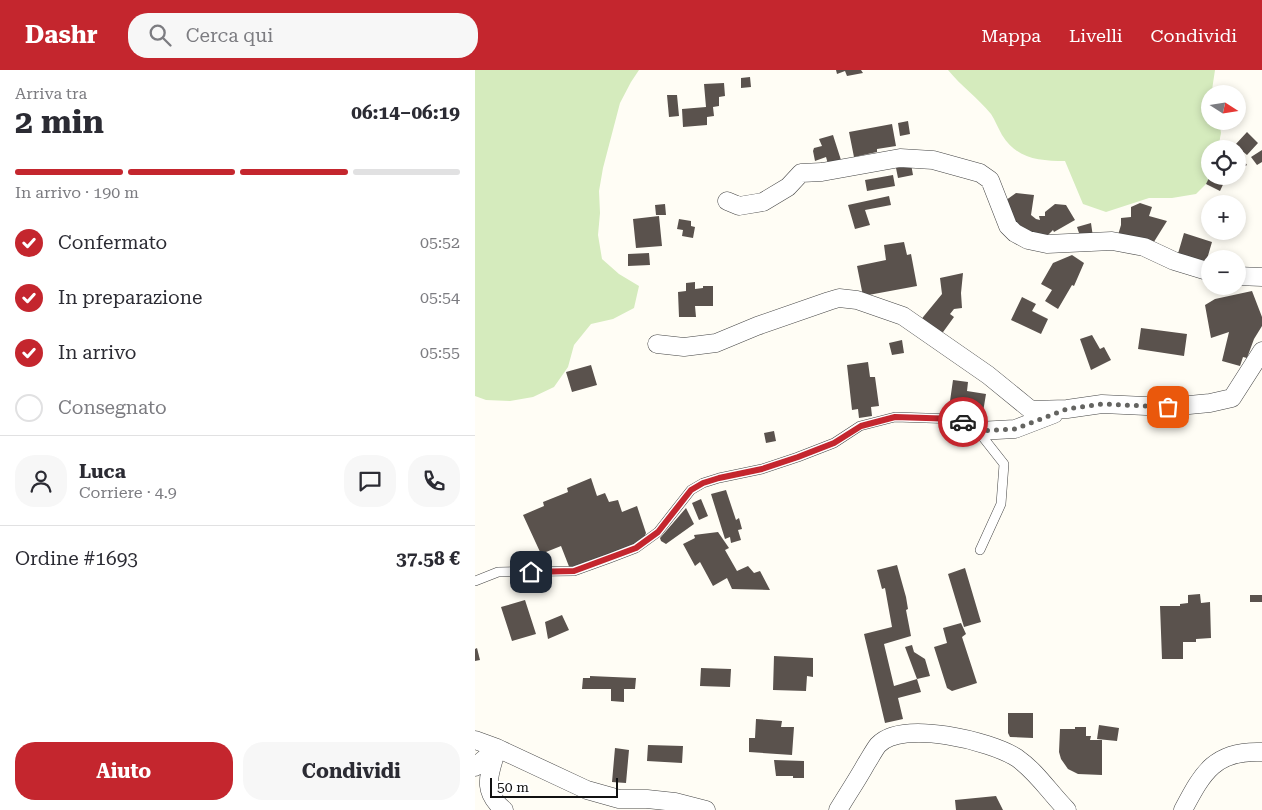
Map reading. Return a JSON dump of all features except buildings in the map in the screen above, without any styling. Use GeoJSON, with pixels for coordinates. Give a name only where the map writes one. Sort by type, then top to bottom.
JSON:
{"type":"FeatureCollection","features":[{"type":"Feature","properties":{"kind":"street"},"geometry":{"type":"LineString","coordinates":[[727,201],[739,206],[763,202],[788,187],[801,174],[900,158],[933,160],[980,173],[990,180],[1009,226],[1015,233],[1028,240],[1047,244],[1112,241],[1144,247],[1174,261],[1201,269]]}},
{"type":"Feature","properties":{"kind":"street"},"geometry":{"type":"LineString","coordinates":[[1246,276],[1262,277]]}},
{"type":"Feature","properties":{"kind":"street"},"geometry":{"type":"LineString","coordinates":[[657,344],[684,347],[716,343],[757,326],[829,301],[839,298],[857,300],[903,316],[988,375],[1031,410],[1067,409],[1102,404],[1168,407],[1210,403],[1232,398],[1262,350]]}},
{"type":"Feature","properties":{"kind":"street"},"geometry":{"type":"LineString","coordinates":[[978,431],[1015,429],[1067,409]]}},
{"type":"Feature","properties":{"kind":"street"},"geometry":{"type":"LineString","coordinates":[[838,810],[879,744],[893,736],[915,732],[960,738],[988,745],[1016,758],[1037,776],[1067,810]]}},
{"type":"Feature","properties":{"kind":"street"},"geometry":{"type":"LineString","coordinates":[[475,740],[497,748],[587,790],[619,799],[675,802],[706,810]]}},
{"type":"Feature","properties":{"kind":"street"},"geometry":{"type":"LineString","coordinates":[[475,767],[497,748]]}},
{"type":"Feature","properties":{"kind":"street"},"geometry":{"type":"LineString","coordinates":[[497,748],[488,781],[489,794],[504,810]]}},
{"type":"Feature","properties":{"kind":"street"},"geometry":{"type":"LineString","coordinates":[[1183,810],[1199,780],[1211,766],[1230,755],[1262,752]]}},
{"type":"Feature","properties":{"kind":"street"},"geometry":{"type":"LineString","coordinates":[[633,810],[647,799]]}},
{"type":"Feature","properties":{"kind":"lane"},"geometry":{"type":"LineString","coordinates":[[475,581],[499,572],[574,571],[636,548],[658,532],[691,490],[703,483],[762,469],[798,457],[834,443],[861,426],[895,417],[957,419],[978,431],[1004,464],[1001,504],[979,550]]}},
{"type":"Feature","properties":{"kind":"green space"},"geometry":{"type":"Polygon","coordinates":[[[475,70],[639,70],[620,103],[603,168],[599,191],[598,235],[602,259],[619,274],[639,286],[634,308],[613,319],[591,324],[574,345],[568,367],[554,387],[533,397],[510,401],[486,400],[475,396],[475,70]]]}},
{"type":"Feature","properties":{"kind":"green space"},"geometry":{"type":"Polygon","coordinates":[[[948,70],[1215,70],[1213,85],[1201,85],[1201,130],[1220,130],[1220,140],[1201,140],[1201,185],[1205,185],[1196,194],[1172,198],[1149,198],[1106,212],[1083,204],[1065,161],[1029,157],[1008,143],[991,114],[948,70]]]}},
{"type":"Feature","properties":{"kind":"way so far"},"geometry":{"type":"LineString","coordinates":[[963,422],[978,431],[1015,429],[1067,409],[1102,404],[1168,407]]}},
{"type":"Feature","properties":{"kind":"route"},"geometry":{"type":"LineString","coordinates":[[531,572],[574,571],[636,548],[658,532],[691,490],[703,483],[762,469],[798,457],[834,443],[861,426],[895,417],[957,419],[963,422]]}}]}
